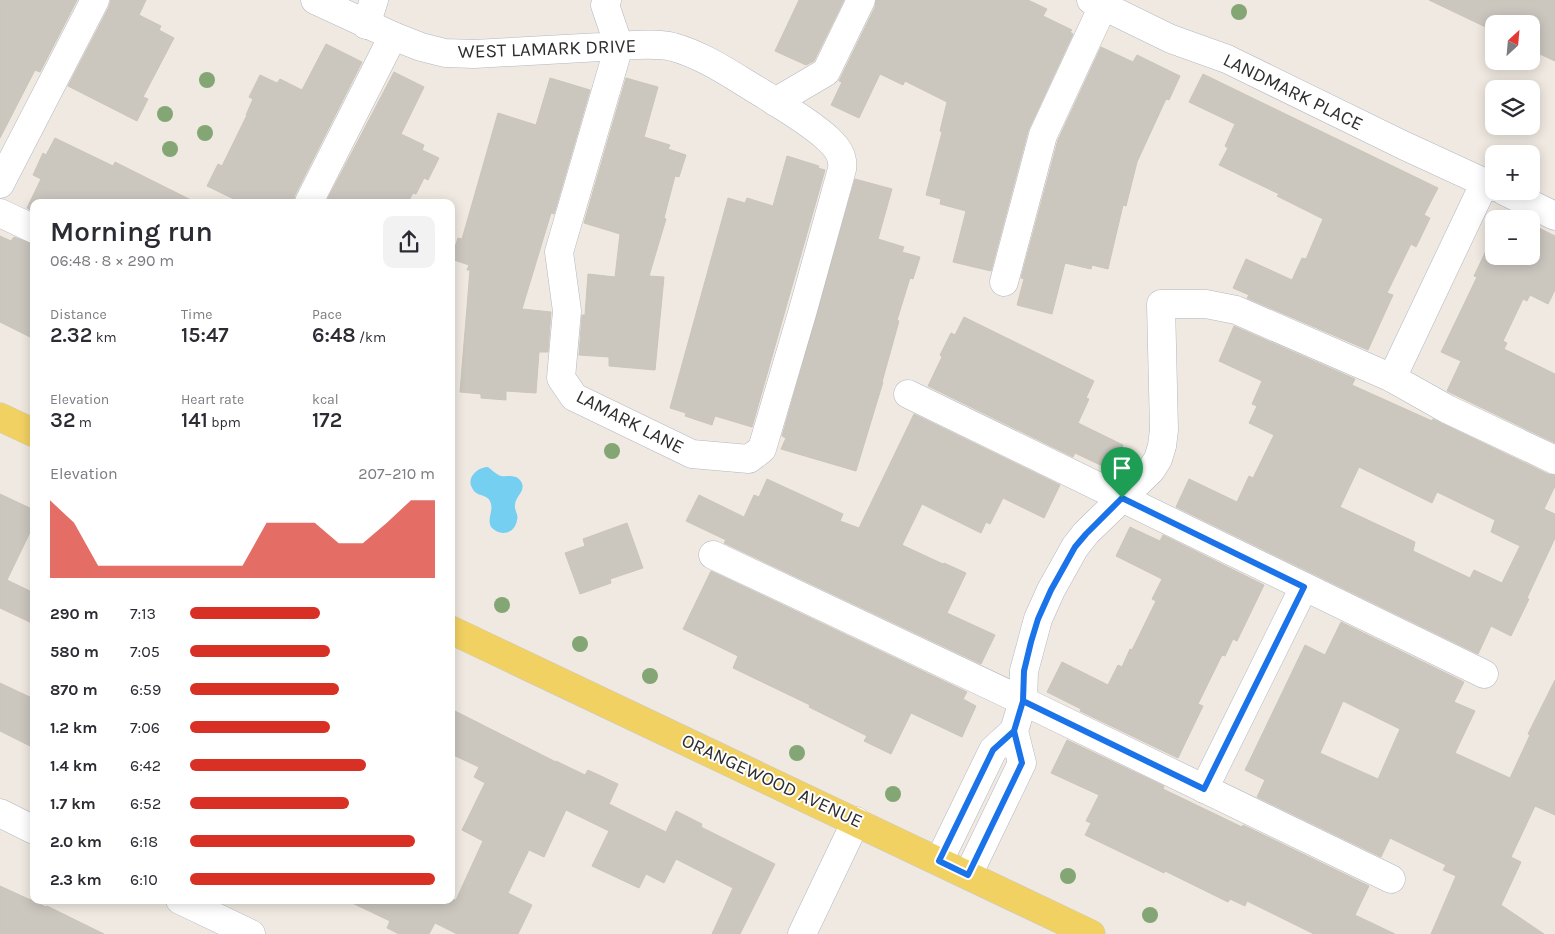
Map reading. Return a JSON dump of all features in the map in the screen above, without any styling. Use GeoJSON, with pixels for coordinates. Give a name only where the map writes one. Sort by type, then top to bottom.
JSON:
{"type":"FeatureCollection","features":[{"type":"Feature","properties":{"kind":"main road"},"geometry":{"type":"LineString","coordinates":[[0,417],[30,431]]}},
{"type":"Feature","properties":{"kind":"main road","name":"ORANGEWOOD AVENUE"},"geometry":{"type":"LineString","coordinates":[[455,632],[1091,934]]}},
{"type":"Feature","properties":{"kind":"street"},"geometry":{"type":"LineString","coordinates":[[0,184],[95,0]]}},
{"type":"Feature","properties":{"kind":"street","name":"WEST LAMARK DRIVE"},"geometry":{"type":"LineString","coordinates":[[315,0],[370,12],[393,36],[437,51],[464,54],[619,46],[660,45],[674,48],[726,72],[775,102]]}},
{"type":"Feature","properties":{"kind":"street"},"geometry":{"type":"LineString","coordinates":[[607,0],[605,5],[619,46]]}},
{"type":"Feature","properties":{"kind":"street"},"geometry":{"type":"LineString","coordinates":[[775,102],[826,72],[861,0]]}},
{"type":"Feature","properties":{"kind":"street"},"geometry":{"type":"LineString","coordinates":[[1004,282],[1043,134],[1097,3]]}},
{"type":"Feature","properties":{"kind":"street","name":"LANDMARK PLACE"},"geometry":{"type":"LineString","coordinates":[[1097,3],[1171,39],[1227,59],[1485,183]]}},
{"type":"Feature","properties":{"kind":"street"},"geometry":{"type":"LineString","coordinates":[[311,199],[393,36]]}},
{"type":"Feature","properties":{"kind":"street","name":"LAMARK LANE"},"geometry":{"type":"LineString","coordinates":[[619,46],[559,252],[567,311],[561,378],[574,397],[692,454],[749,459],[762,449],[842,169],[843,162],[841,156],[829,140],[775,102]]}},
{"type":"Feature","properties":{"kind":"street"},"geometry":{"type":"LineString","coordinates":[[1392,378],[1487,200]]}},
{"type":"Feature","properties":{"kind":"street","name":"LANDMARK PLACE"},"geometry":{"type":"LineString","coordinates":[[1521,200],[1555,216]]}},
{"type":"Feature","properties":{"kind":"street"},"geometry":{"type":"LineString","coordinates":[[0,213],[30,228]]}},
{"type":"Feature","properties":{"kind":"street"},"geometry":{"type":"LineString","coordinates":[[968,875],[1022,763],[1014,731],[1023,701],[1024,671],[1038,619],[1051,590],[1075,547],[1151,470],[1158,459],[1164,430],[1161,304],[1206,304],[1236,310],[1392,378],[1448,409],[1555,460]]}},
{"type":"Feature","properties":{"kind":"street"},"geometry":{"type":"LineString","coordinates":[[908,394],[1484,674]]}},
{"type":"Feature","properties":{"kind":"street"},"geometry":{"type":"LineString","coordinates":[[713,555],[1023,701],[1391,879]]}},
{"type":"Feature","properties":{"kind":"street"},"geometry":{"type":"LineString","coordinates":[[1204,789],[1304,587]]}},
{"type":"Feature","properties":{"kind":"street"},"geometry":{"type":"LineString","coordinates":[[939,861],[993,750],[1014,731]]}},
{"type":"Feature","properties":{"kind":"street"},"geometry":{"type":"LineString","coordinates":[[0,813],[30,828]]}},
{"type":"Feature","properties":{"kind":"street"},"geometry":{"type":"LineString","coordinates":[[802,934],[856,821]]}},
{"type":"Feature","properties":{"kind":"street"},"geometry":{"type":"LineString","coordinates":[[188,904],[251,934]]}},
{"type":"Feature","properties":{"kind":"water"},"geometry":{"type":"Polygon","coordinates":[[[488,467],[496,474],[515,477],[520,480],[523,487],[515,505],[516,525],[507,532],[499,532],[491,527],[490,501],[476,493],[471,487],[470,482],[473,474],[480,469],[488,467]]]}},
{"type":"Feature","properties":{"kind":"building"},"geometry":{"type":"Polygon","coordinates":[[[0,0],[77,0],[40,72],[35,70],[0,138],[0,0]]]}},
{"type":"Feature","properties":{"kind":"building"},"geometry":{"type":"Polygon","coordinates":[[[111,0],[146,0],[139,15],[161,26],[159,30],[174,38],[143,97],[148,99],[137,121],[68,86],[111,0]]]}},
{"type":"Feature","properties":{"kind":"building"},"geometry":{"type":"Polygon","coordinates":[[[799,0],[844,0],[814,61],[806,65],[775,51],[799,0]]]}},
{"type":"Feature","properties":{"kind":"building"},"geometry":{"type":"Polygon","coordinates":[[[876,0],[1028,0],[1047,9],[1043,16],[1072,30],[1070,32],[1073,34],[1028,131],[991,271],[953,262],[966,211],[940,204],[941,199],[926,195],[942,132],[940,131],[947,102],[905,81],[903,85],[880,74],[859,118],[831,105],[842,82],[839,81],[875,7],[876,0]]]}},
{"type":"Feature","properties":{"kind":"building"},"geometry":{"type":"Polygon","coordinates":[[[1429,0],[1555,0],[1555,61],[1540,54],[1540,15],[1485,15],[1485,27],[1429,0]]]}},
{"type":"Feature","properties":{"kind":"building"},"geometry":{"type":"Polygon","coordinates":[[[326,44],[362,62],[294,199],[234,199],[207,186],[218,164],[222,166],[247,115],[253,99],[249,97],[260,75],[277,83],[280,79],[302,90],[326,44]]]}},
{"type":"Feature","properties":{"kind":"building"},"geometry":{"type":"Polygon","coordinates":[[[1101,47],[1133,62],[1137,55],[1180,76],[1169,100],[1166,99],[1137,162],[1126,206],[1123,205],[1108,269],[1092,265],[1091,269],[1065,263],[1052,314],[1017,305],[1024,279],[1021,278],[1058,140],[1101,47]]]}},
{"type":"Feature","properties":{"kind":"building"},"geometry":{"type":"Polygon","coordinates":[[[394,72],[424,87],[401,134],[424,145],[422,150],[439,158],[428,180],[424,178],[416,194],[413,193],[410,199],[328,199],[394,72]]]}},
{"type":"Feature","properties":{"kind":"building"},"geometry":{"type":"Polygon","coordinates":[[[1203,74],[1438,188],[1424,215],[1430,218],[1416,247],[1411,244],[1387,293],[1393,295],[1368,350],[1247,298],[1249,295],[1233,288],[1246,259],[1292,280],[1302,258],[1306,259],[1323,219],[1277,196],[1279,194],[1219,165],[1228,148],[1225,146],[1235,124],[1189,102],[1203,74]]]}},
{"type":"Feature","properties":{"kind":"building"},"geometry":{"type":"Polygon","coordinates":[[[550,78],[590,90],[554,214],[551,213],[522,309],[551,312],[548,352],[539,352],[536,393],[506,391],[506,400],[481,398],[481,394],[460,392],[470,270],[467,270],[469,265],[455,260],[455,247],[458,238],[462,239],[498,113],[536,125],[550,78]]]}},
{"type":"Feature","properties":{"kind":"building"},"geometry":{"type":"Polygon","coordinates":[[[626,78],[658,87],[644,137],[670,145],[668,149],[686,155],[679,177],[675,176],[664,218],[666,219],[649,276],[664,277],[655,370],[609,366],[609,357],[579,355],[582,315],[585,315],[588,274],[615,277],[620,234],[584,223],[626,78]]]}},
{"type":"Feature","properties":{"kind":"building"},"geometry":{"type":"Polygon","coordinates":[[[55,138],[113,166],[115,162],[189,199],[31,199],[41,179],[33,175],[43,153],[46,155],[55,138]]]}},
{"type":"Feature","properties":{"kind":"building"},"geometry":{"type":"Polygon","coordinates":[[[787,156],[819,166],[818,168],[825,170],[752,427],[715,416],[712,425],[685,416],[686,413],[670,408],[728,198],[745,203],[747,198],[773,206],[787,156]]]}},
{"type":"Feature","properties":{"kind":"building"},"geometry":{"type":"Polygon","coordinates":[[[855,179],[892,189],[878,239],[904,247],[902,252],[920,257],[913,279],[910,278],[897,320],[899,321],[883,382],[856,471],[781,449],[786,438],[782,436],[855,179]]]}},
{"type":"Feature","properties":{"kind":"building"},"geometry":{"type":"Polygon","coordinates":[[[1540,228],[1555,236],[1555,290],[1548,304],[1530,295],[1527,301],[1523,299],[1503,341],[1507,343],[1504,349],[1555,374],[1555,443],[1447,391],[1461,361],[1441,352],[1477,277],[1474,276],[1485,253],[1485,265],[1540,265],[1540,228]]]}},
{"type":"Feature","properties":{"kind":"building"},"geometry":{"type":"Polygon","coordinates":[[[0,236],[11,241],[14,237],[30,243],[30,337],[0,322],[0,236]]]}},
{"type":"Feature","properties":{"kind":"building"},"geometry":{"type":"Polygon","coordinates":[[[964,317],[1094,381],[1086,398],[1089,399],[1078,423],[1123,445],[1111,470],[1075,453],[1073,457],[928,386],[951,333],[955,335],[964,317]]]}},
{"type":"Feature","properties":{"kind":"building"},"geometry":{"type":"Polygon","coordinates":[[[1234,326],[1355,379],[1352,385],[1432,421],[1433,419],[1548,474],[1555,475],[1555,486],[1544,509],[1555,514],[1555,538],[1511,636],[1491,626],[1478,654],[1176,507],[1189,479],[1237,502],[1249,476],[1253,478],[1274,435],[1249,423],[1257,406],[1252,404],[1262,381],[1219,361],[1234,326]],[[1359,467],[1340,507],[1415,542],[1413,551],[1470,578],[1474,570],[1502,583],[1520,546],[1491,532],[1495,520],[1437,492],[1432,503],[1359,467]]]}},
{"type":"Feature","properties":{"kind":"building"},"geometry":{"type":"Polygon","coordinates":[[[914,414],[1060,485],[1044,518],[1003,498],[990,524],[986,522],[981,533],[922,504],[902,545],[966,573],[947,613],[995,635],[981,664],[724,543],[726,540],[686,521],[699,495],[744,517],[754,495],[759,497],[767,479],[843,514],[840,521],[859,528],[914,414]]]}},
{"type":"Feature","properties":{"kind":"building"},"geometry":{"type":"Polygon","coordinates":[[[0,494],[30,508],[30,532],[7,580],[30,591],[30,622],[0,608],[0,494]]]}},
{"type":"Feature","properties":{"kind":"building"},"geometry":{"type":"Polygon","coordinates":[[[627,523],[643,568],[610,579],[611,583],[580,594],[565,553],[585,546],[583,539],[627,523]]]}},
{"type":"Feature","properties":{"kind":"building"},"geometry":{"type":"Polygon","coordinates":[[[1130,527],[1160,541],[1163,535],[1264,585],[1237,641],[1233,639],[1225,656],[1222,655],[1198,704],[1203,706],[1178,758],[1080,711],[1081,709],[1047,692],[1062,662],[1108,685],[1118,665],[1122,667],[1130,649],[1132,650],[1156,601],[1152,599],[1162,579],[1116,556],[1130,527]]]}},
{"type":"Feature","properties":{"kind":"building"},"geometry":{"type":"Polygon","coordinates":[[[711,571],[967,692],[963,699],[976,706],[962,737],[911,713],[891,754],[864,741],[867,736],[809,707],[810,705],[733,668],[738,656],[683,629],[711,571]]]}},
{"type":"Feature","properties":{"kind":"building"},"geometry":{"type":"Polygon","coordinates":[[[1341,622],[1464,682],[1454,702],[1475,711],[1455,753],[1510,778],[1530,735],[1528,734],[1555,680],[1555,815],[1535,806],[1511,857],[1521,862],[1501,905],[1544,934],[1431,934],[1456,876],[1443,870],[1446,865],[1390,838],[1381,857],[1257,797],[1265,780],[1245,770],[1305,645],[1325,655],[1341,622]],[[1343,701],[1320,753],[1378,779],[1400,729],[1343,701]]]}},
{"type":"Feature","properties":{"kind":"building"},"geometry":{"type":"Polygon","coordinates":[[[0,683],[30,697],[30,746],[0,731],[0,683]]]}},
{"type":"Feature","properties":{"kind":"building"},"geometry":{"type":"Polygon","coordinates":[[[455,711],[585,775],[588,770],[618,784],[609,804],[666,832],[676,811],[702,824],[701,827],[775,864],[740,934],[712,934],[733,888],[676,859],[664,883],[646,874],[639,888],[592,866],[609,831],[566,810],[544,857],[529,850],[508,893],[532,905],[518,934],[457,934],[435,923],[429,934],[399,934],[387,928],[390,921],[354,904],[455,904],[455,900],[483,841],[462,830],[485,783],[474,777],[479,767],[455,756],[455,711]]]}},
{"type":"Feature","properties":{"kind":"building"},"geometry":{"type":"Polygon","coordinates":[[[1067,740],[1164,786],[1163,789],[1242,827],[1243,825],[1369,886],[1355,915],[1395,934],[1314,934],[1247,901],[1245,906],[1230,899],[1228,902],[1085,835],[1091,823],[1086,821],[1099,795],[1051,773],[1067,740]]]}},
{"type":"Feature","properties":{"kind":"building"},"geometry":{"type":"Polygon","coordinates":[[[0,886],[30,900],[30,904],[47,906],[104,934],[0,934],[0,886]]]}},
{"type":"Feature","properties":{"kind":"route"},"geometry":{"type":"LineString","coordinates":[[1122,498],[1075,547],[1051,590],[1038,619],[1031,642],[1024,671],[1023,701],[1014,731],[993,750],[939,861],[968,875],[1022,763],[1014,731],[1023,701],[1204,789],[1304,587],[1122,498]]}}]}
